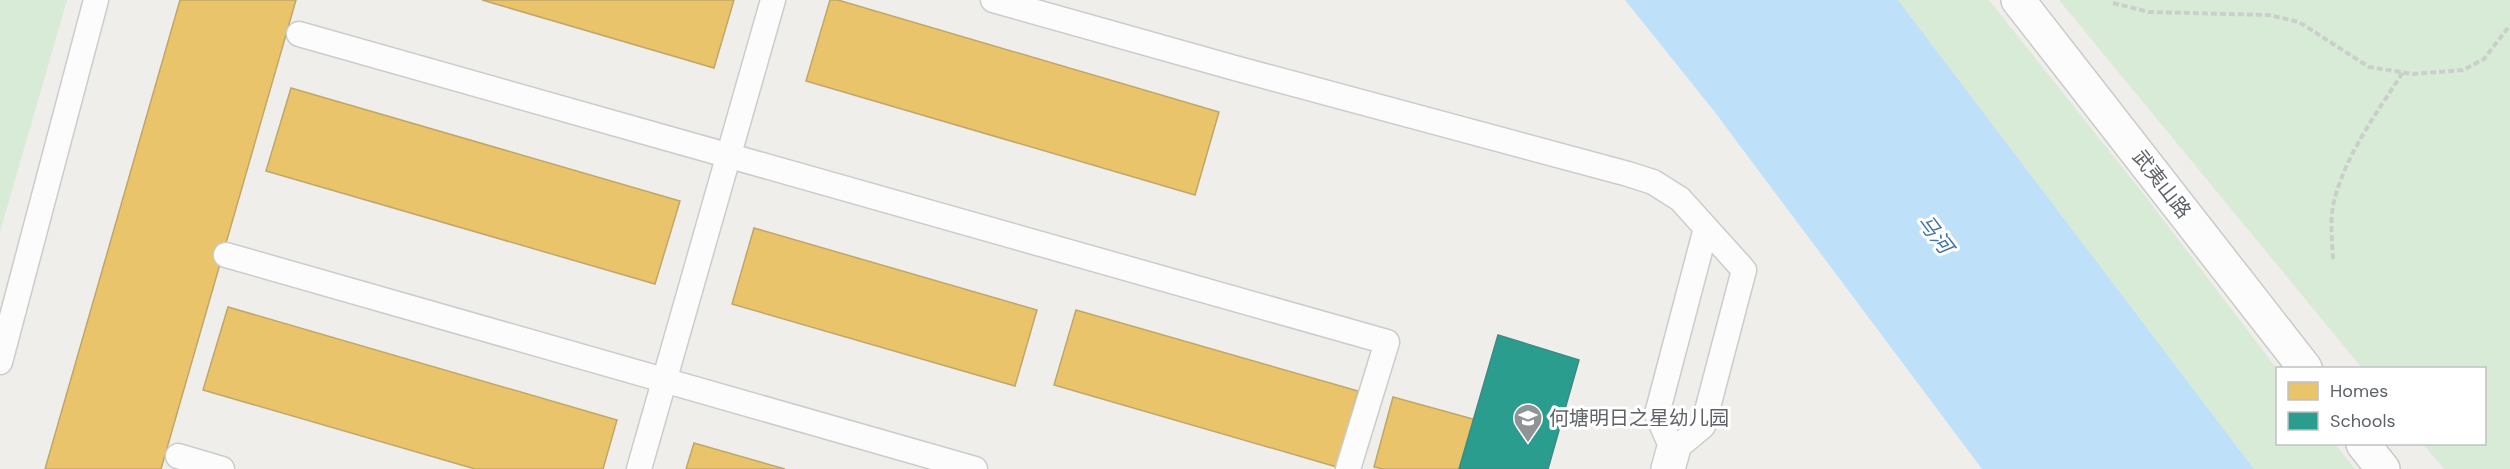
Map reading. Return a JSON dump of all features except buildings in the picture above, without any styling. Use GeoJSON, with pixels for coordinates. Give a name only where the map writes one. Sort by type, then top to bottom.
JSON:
{"type":"FeatureCollection","features":[{"type":"Feature","properties":{"kind":"street","name":"武夷山路"},"geometry":{"type":"LineString","coordinates":[[2018,0],[2303,367]]}},
{"type":"Feature","properties":{"kind":"street"},"geometry":{"type":"LineString","coordinates":[[2365,445],[2383,469]]}},
{"type":"Feature","properties":{"kind":"lane"},"geometry":{"type":"LineString","coordinates":[[0,362],[96,0]]}},
{"type":"Feature","properties":{"kind":"lane"},"geometry":{"type":"LineString","coordinates":[[639,469],[773,0]]}},
{"type":"Feature","properties":{"kind":"lane"},"geometry":{"type":"LineString","coordinates":[[993,0],[1628,174],[1653,182],[1680,199],[1744,270],[1703,426],[1670,460]]}},
{"type":"Feature","properties":{"kind":"lane"},"geometry":{"type":"LineString","coordinates":[[299,34],[1387,342],[1348,469]]}},
{"type":"Feature","properties":{"kind":"lane"},"geometry":{"type":"LineString","coordinates":[[1670,460],[1657,414],[1706,228]]}},
{"type":"Feature","properties":{"kind":"lane"},"geometry":{"type":"LineString","coordinates":[[226,255],[975,469]]}},
{"type":"Feature","properties":{"kind":"lane"},"geometry":{"type":"LineString","coordinates":[[178,456],[222,469]]}},
{"type":"Feature","properties":{"kind":"path"},"geometry":{"type":"LineString","coordinates":[[2113,3],[2149,12],[2231,12],[2279,17],[2299,22],[2369,67],[2413,74],[2463,70],[2484,59],[2510,25]]}},
{"type":"Feature","properties":{"kind":"path"},"geometry":{"type":"LineString","coordinates":[[2333,259],[2332,231],[2335,196],[2354,150],[2403,72]]}},
{"type":"Feature","properties":{"kind":"green space"},"geometry":{"type":"Polygon","coordinates":[[[0,0],[67,0],[0,232],[0,0]]]}},
{"type":"Feature","properties":{"kind":"green space"},"geometry":{"type":"Polygon","coordinates":[[[1898,0],[1989,0],[2146,197],[2276,368],[2276,445],[2336,445],[2355,469],[2254,469],[1898,0]]]}},
{"type":"Feature","properties":{"kind":"green space"},"geometry":{"type":"Polygon","coordinates":[[[2059,0],[2510,0],[2510,469],[2444,469],[2424,445],[2486,445],[2486,367],[2361,367],[2059,0]]]}},
{"type":"Feature","properties":{"kind":"water","name":"马河"},"geometry":{"type":"Polygon","coordinates":[[[1625,0],[1898,0],[2254,469],[1982,469],[1714,111],[1625,0]]]}},
{"type":"Feature","properties":{"kind":"place","name":"何塘明日之星幼儿园"},"geometry":{"type":"Point","coordinates":[1528,444]}}]}
